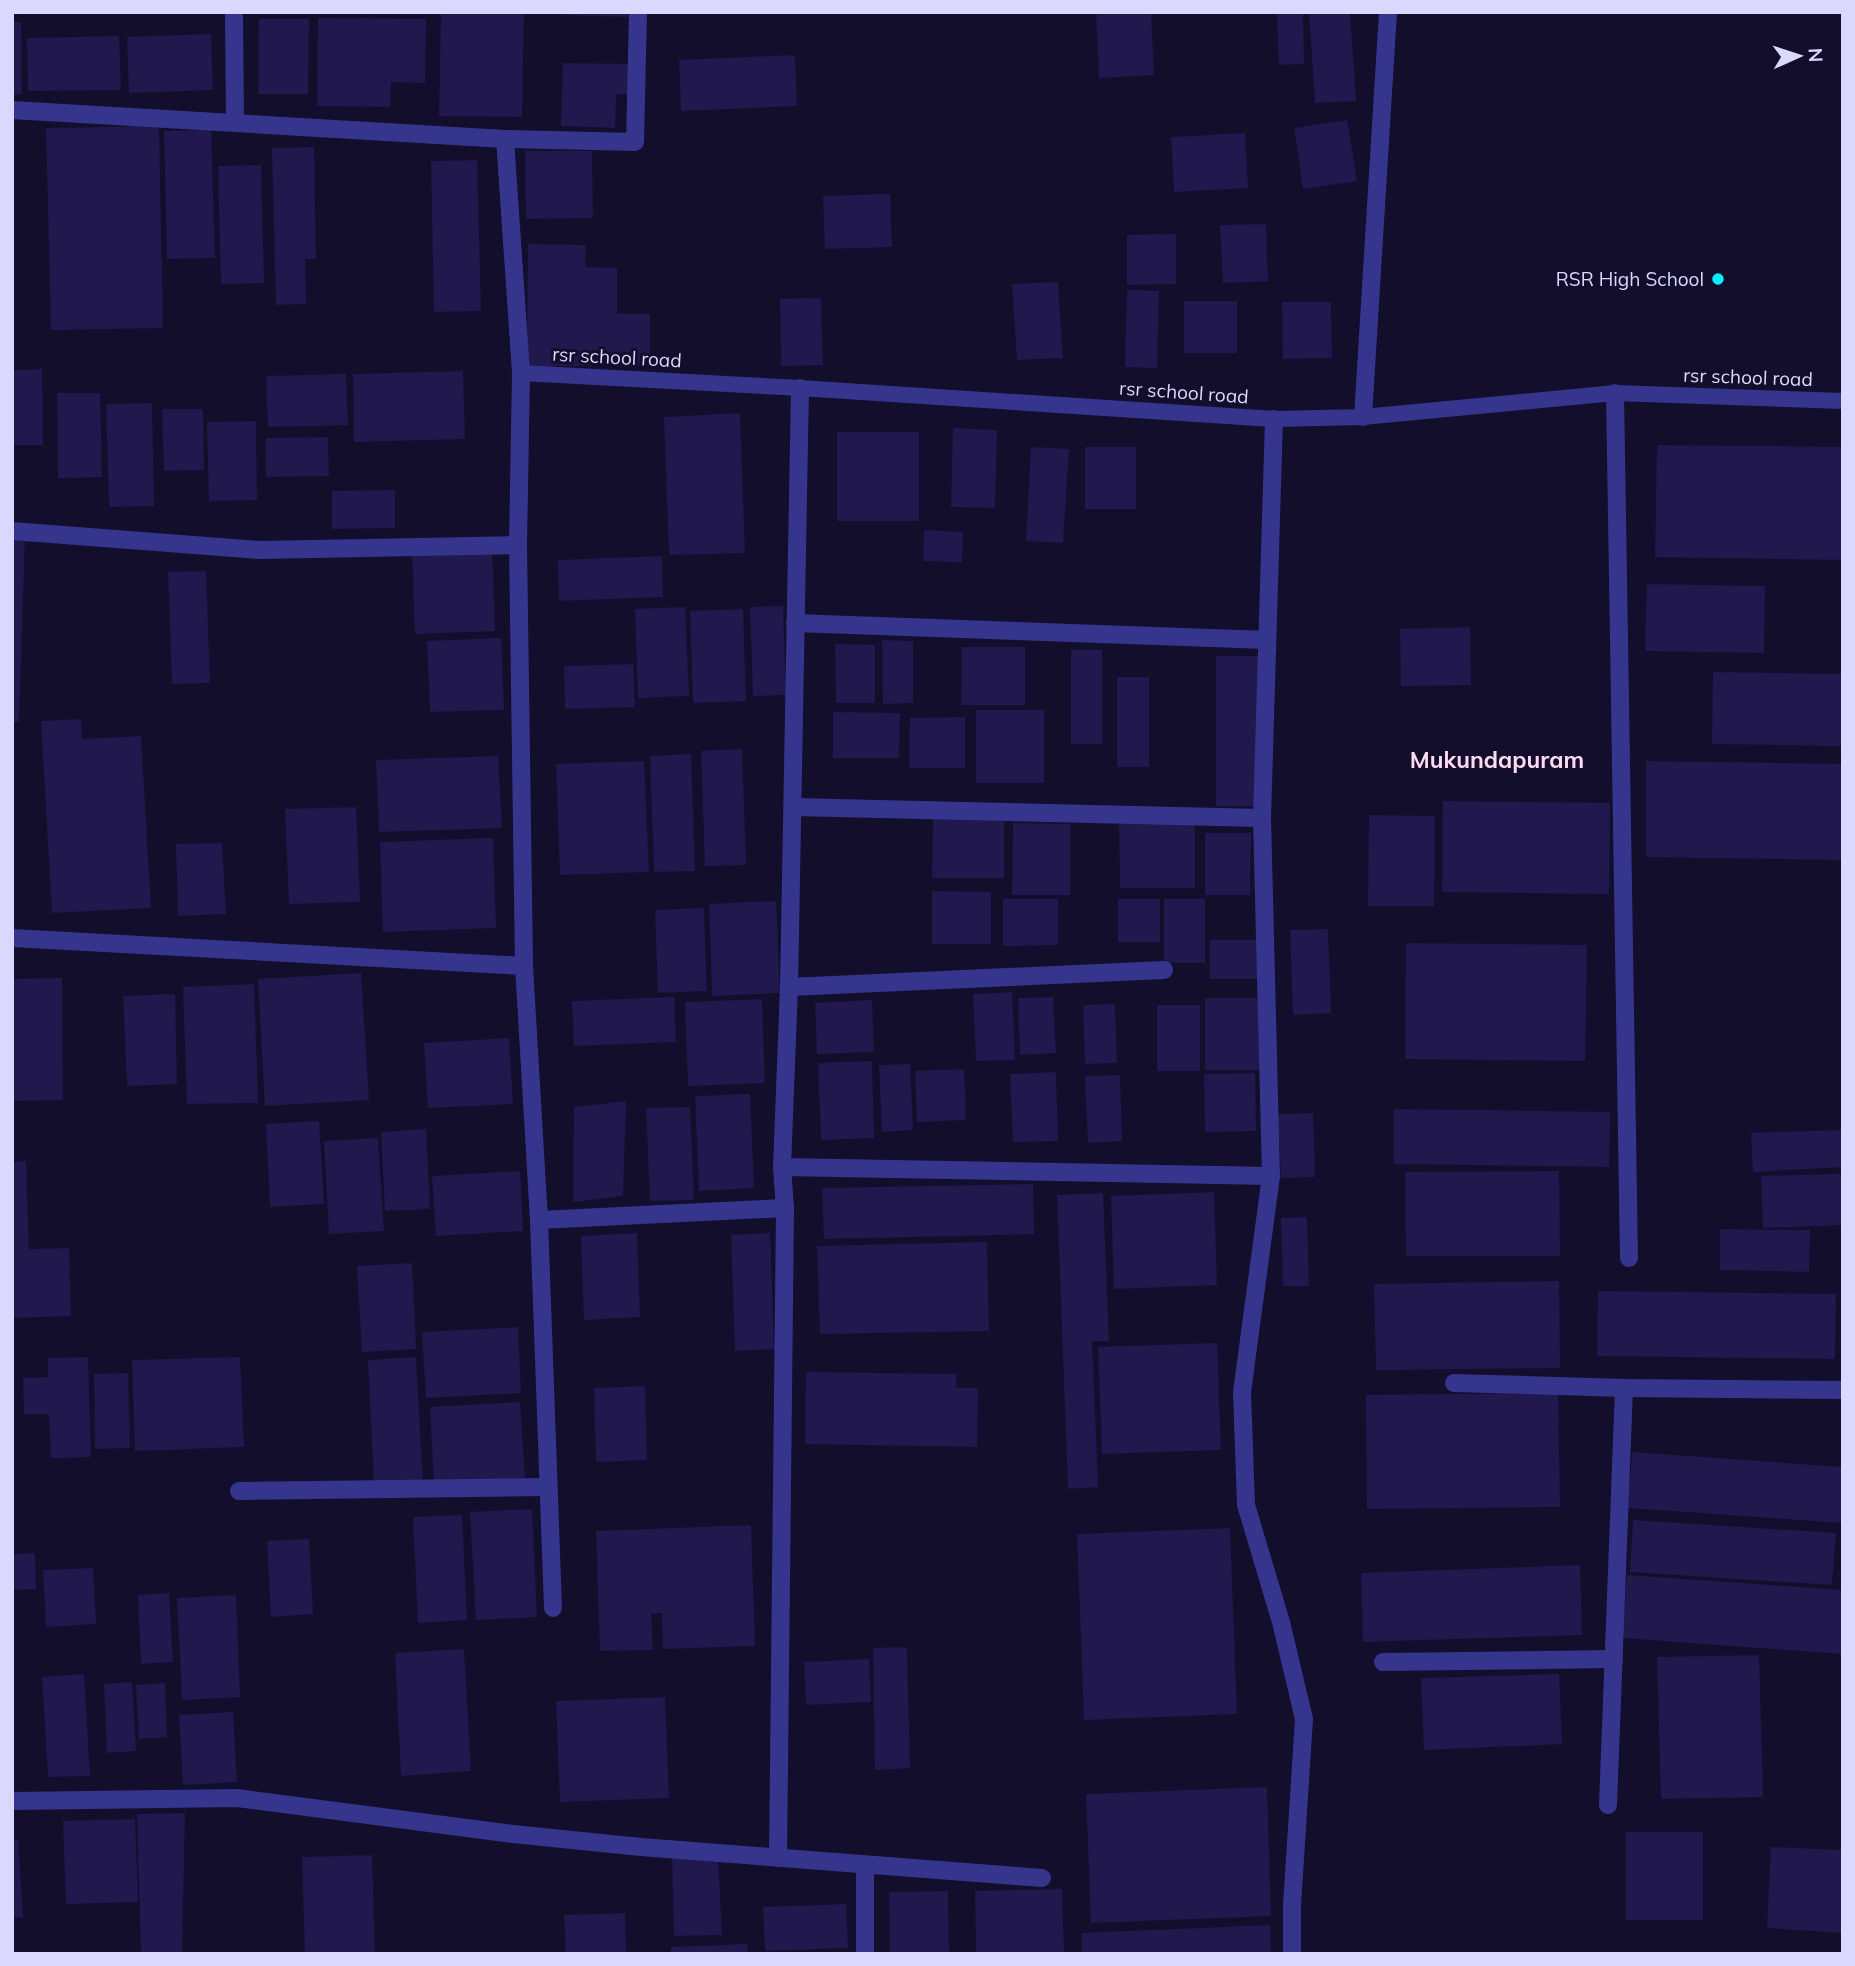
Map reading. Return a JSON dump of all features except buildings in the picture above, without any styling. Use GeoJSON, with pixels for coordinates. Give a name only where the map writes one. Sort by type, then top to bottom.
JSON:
{"type":"FeatureCollection","features":[{"type":"Feature","properties":{"kind":"street"},"geometry":{"type":"LineString","coordinates":[[234,12],[235,121]]}},
{"type":"Feature","properties":{"kind":"street"},"geometry":{"type":"LineString","coordinates":[[12,110],[506,139],[635,142],[638,12]]}},
{"type":"Feature","properties":{"kind":"street"},"geometry":{"type":"LineString","coordinates":[[1363,417],[1388,12]]}},
{"type":"Feature","properties":{"kind":"street"},"geometry":{"type":"LineString","coordinates":[[506,139],[521,373],[518,545],[524,966],[539,1220],[554,1608]]}},
{"type":"Feature","properties":{"kind":"street"},"geometry":{"type":"LineString","coordinates":[[778,1858],[785,1208],[782,1167],[789,987],[800,388]]}},
{"type":"Feature","properties":{"kind":"street"},"geometry":{"type":"LineString","coordinates":[[1615,393],[1629,1258]]}},
{"type":"Feature","properties":{"kind":"street"},"geometry":{"type":"LineString","coordinates":[[1274,419],[1262,818],[1271,1176],[1242,1392],[1246,1505],[1281,1622],[1304,1719],[1292,1905],[1292,1954]]}},
{"type":"Feature","properties":{"kind":"street"},"geometry":{"type":"LineString","coordinates":[[12,531],[260,550],[518,545]]}},
{"type":"Feature","properties":{"kind":"street"},"geometry":{"type":"LineString","coordinates":[[796,623],[1267,640]]}},
{"type":"Feature","properties":{"kind":"street"},"geometry":{"type":"LineString","coordinates":[[793,807],[1262,818]]}},
{"type":"Feature","properties":{"kind":"street"},"geometry":{"type":"LineString","coordinates":[[12,938],[524,966]]}},
{"type":"Feature","properties":{"kind":"street"},"geometry":{"type":"LineString","coordinates":[[789,987],[1164,970]]}},
{"type":"Feature","properties":{"kind":"street"},"geometry":{"type":"LineString","coordinates":[[782,1167],[1271,1176]]}},
{"type":"Feature","properties":{"kind":"street"},"geometry":{"type":"LineString","coordinates":[[539,1220],[785,1208]]}},
{"type":"Feature","properties":{"kind":"street"},"geometry":{"type":"LineString","coordinates":[[1454,1382],[1625,1388],[1843,1390]]}},
{"type":"Feature","properties":{"kind":"street"},"geometry":{"type":"LineString","coordinates":[[1608,1805],[1625,1388]]}},
{"type":"Feature","properties":{"kind":"street"},"geometry":{"type":"LineString","coordinates":[[239,1491],[548,1487]]}},
{"type":"Feature","properties":{"kind":"street"},"geometry":{"type":"LineString","coordinates":[[1383,1662],[1614,1659]]}},
{"type":"Feature","properties":{"kind":"street"},"geometry":{"type":"LineString","coordinates":[[12,1801],[237,1798],[513,1834],[1042,1878]]}},
{"type":"Feature","properties":{"kind":"street"},"geometry":{"type":"LineString","coordinates":[[865,1865],[865,1954]]}},
{"type":"Feature","properties":{"kind":"lane","name":"rsr school road"},"geometry":{"type":"LineString","coordinates":[[521,373],[1274,419],[1363,417],[1615,393],[1843,401]]}},
{"type":"Feature","properties":{"kind":"place","name":"RSR High School"},"geometry":{"type":"Point","coordinates":[1718,279]}},
{"type":"Feature","properties":{"kind":"district","name":"Mukundapuram"},"geometry":{"type":"Point","coordinates":[1497,760]}}]}
